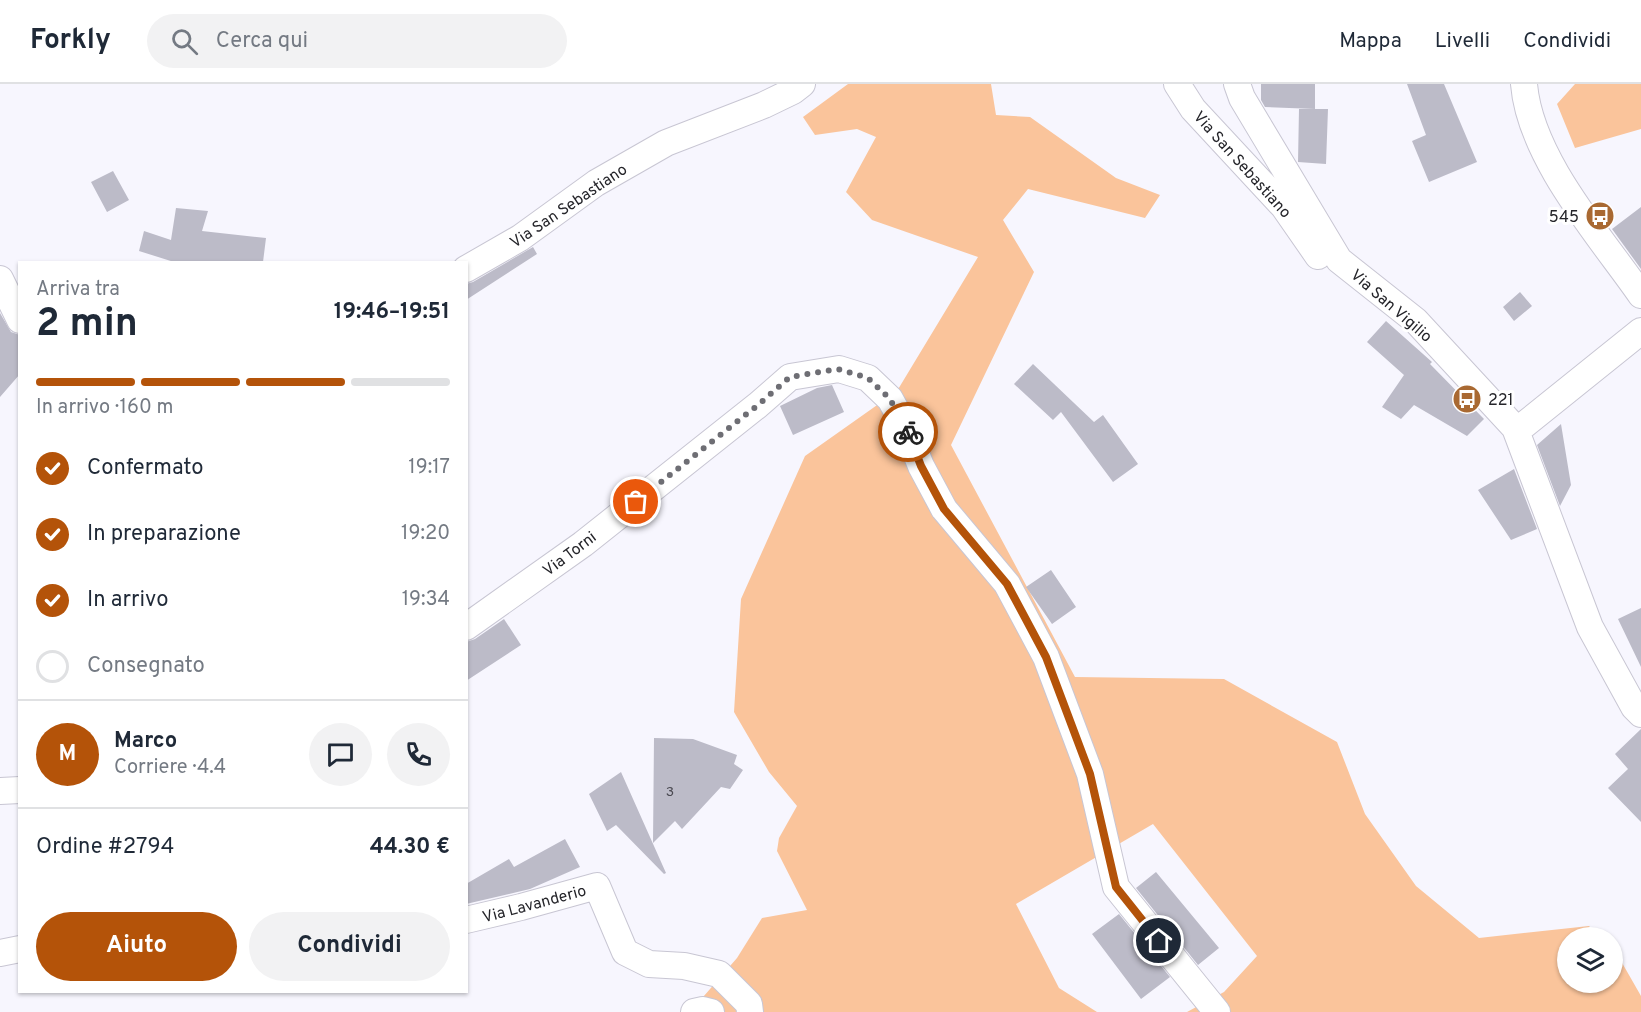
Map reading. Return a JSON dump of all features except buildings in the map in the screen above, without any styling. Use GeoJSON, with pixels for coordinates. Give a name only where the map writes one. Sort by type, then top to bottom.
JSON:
{"type":"FeatureCollection","features":[{"type":"Feature","properties":{"kind":"street","name":"Via San Sebastiano"},"geometry":{"type":"LineString","coordinates":[[468,268],[520,238],[596,183],[666,143],[764,105],[802,84]]}},
{"type":"Feature","properties":{"kind":"street","name":"Via San Sebastiano"},"geometry":{"type":"LineString","coordinates":[[1177,84],[1193,109],[1284,207],[1318,257],[1339,260]]}},
{"type":"Feature","properties":{"kind":"street","name":"Via San Vigilio"},"geometry":{"type":"LineString","coordinates":[[1237,84],[1242,98],[1339,260],[1416,321],[1515,428],[1590,627],[1641,714]]}},
{"type":"Feature","properties":{"kind":"street"},"geometry":{"type":"LineString","coordinates":[[1524,84],[1532,120],[1551,165],[1572,201],[1641,295]]}},
{"type":"Feature","properties":{"kind":"street"},"geometry":{"type":"LineString","coordinates":[[0,279],[18,316]]}},
{"type":"Feature","properties":{"kind":"street"},"geometry":{"type":"LineString","coordinates":[[1515,428],[1524,425],[1641,331]]}},
{"type":"Feature","properties":{"kind":"street","name":"Via Torni"},"geometry":{"type":"LineString","coordinates":[[468,626],[583,544],[790,377],[838,369],[868,378],[890,399],[944,509],[1007,584],[1046,657],[1090,774],[1116,887],[1216,1012]]}},
{"type":"Feature","properties":{"kind":"street"},"geometry":{"type":"LineString","coordinates":[[0,791],[18,790]]}},
{"type":"Feature","properties":{"kind":"street","name":"Via Lavanderio"},"geometry":{"type":"LineString","coordinates":[[468,920],[521,908],[597,886],[625,952],[649,964],[684,966],[719,974],[749,1004],[750,1012]]}},
{"type":"Feature","properties":{"kind":"street"},"geometry":{"type":"LineString","coordinates":[[0,953],[18,949]]}},
{"type":"Feature","properties":{"kind":"street"},"geometry":{"type":"LineString","coordinates":[[694,1012],[703,1010],[711,1012]]}},
{"type":"Feature","properties":{"kind":"shaded area"},"geometry":{"type":"Polygon","coordinates":[[[848,84],[991,84],[996,115],[1030,117],[1116,178],[1160,195],[1145,218],[1028,189],[1003,220],[1034,272],[951,445],[1075,677],[1224,679],[1337,742],[1365,814],[1416,886],[1479,938],[1557,929],[1557,993],[1623,993],[1623,964],[1641,996],[1641,1012],[1187,1012],[1224,992],[1257,956],[1153,824],[1016,904],[1059,988],[1097,1012],[690,1012],[737,958],[762,918],[807,910],[777,851],[779,838],[797,806],[769,772],[734,712],[741,599],[805,456],[897,391],[978,257],[872,220],[846,192],[876,137],[857,129],[815,135],[803,117],[848,84]]]}},
{"type":"Feature","properties":{"kind":"shaded area"},"geometry":{"type":"Polygon","coordinates":[[[1575,84],[1641,84],[1641,129],[1575,148],[1557,104],[1575,84]]]}},
{"type":"Feature","properties":{"kind":"way so far"},"geometry":{"type":"LineString","coordinates":[[636,502],[790,377],[838,369],[868,378],[890,399],[908,432]]}},
{"type":"Feature","properties":{"kind":"place","name":"545"},"geometry":{"type":"Point","coordinates":[1600,216]}},
{"type":"Feature","properties":{"kind":"place","name":"221"},"geometry":{"type":"Point","coordinates":[1467,399]}},
{"type":"Feature","properties":{"kind":"route"},"geometry":{"type":"LineString","coordinates":[[908,432],[921,466],[944,509],[1007,584],[1046,657],[1090,774],[1116,887],[1159,941]]}}]}
